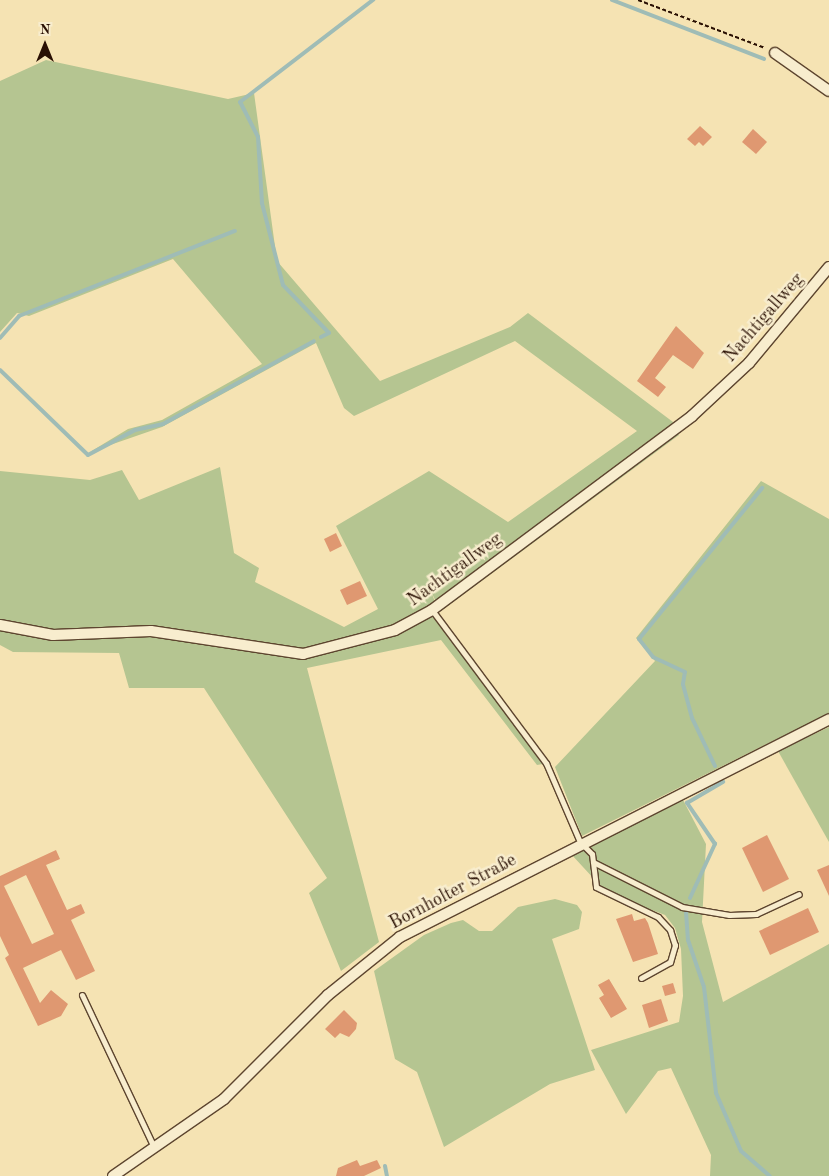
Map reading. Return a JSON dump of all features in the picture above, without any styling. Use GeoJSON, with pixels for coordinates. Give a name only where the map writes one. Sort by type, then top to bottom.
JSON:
{"type":"FeatureCollection","features":[{"type":"Feature","properties":{"kind":"street"},"geometry":{"type":"LineString","coordinates":[[775,53],[829,91]]}},
{"type":"Feature","properties":{"kind":"street","name":"Nachtigallweg"},"geometry":{"type":"LineString","coordinates":[[0,625],[53,636],[151,631],[303,654],[395,630],[432,610],[692,416],[749,363],[829,268]]}},
{"type":"Feature","properties":{"kind":"street","name":"Bornholter Straße"},"geometry":{"type":"LineString","coordinates":[[113,1176],[224,1099],[328,995],[400,937],[580,842],[829,719]]}},
{"type":"Feature","properties":{"kind":"lane"},"geometry":{"type":"LineString","coordinates":[[432,610],[546,763],[580,842],[593,862],[600,892],[658,917],[674,937],[670,962],[641,978]]}},
{"type":"Feature","properties":{"kind":"lane"},"geometry":{"type":"LineString","coordinates":[[593,862],[682,906],[729,915],[756,914],[799,894]]}},
{"type":"Feature","properties":{"kind":"lane"},"geometry":{"type":"LineString","coordinates":[[82,995],[154,1147]]}},
{"type":"Feature","properties":{"kind":"path"},"geometry":{"type":"LineString","coordinates":[[638,0],[775,53]]}},
{"type":"Feature","properties":{"kind":"green space"},"geometry":{"type":"Polygon","coordinates":[[[46,60],[228,99],[254,93],[277,261],[380,381],[510,327],[528,313],[673,422],[679,435],[441,611],[431,592],[436,604],[427,609],[543,764],[537,765],[441,640],[307,668],[379,942],[341,971],[309,893],[327,878],[204,688],[129,688],[119,653],[13,652],[0,645],[0,471],[90,480],[122,470],[139,500],[220,467],[234,553],[259,568],[255,582],[344,627],[378,609],[336,526],[429,471],[508,522],[637,431],[515,341],[354,416],[344,408],[316,343],[162,427],[90,452],[128,429],[162,420],[262,364],[173,259],[29,316],[17,313],[0,332],[0,81],[46,60]]]}},
{"type":"Feature","properties":{"kind":"green space"},"geometry":{"type":"Polygon","coordinates":[[[761,481],[829,519],[829,713],[582,836],[555,767],[655,661],[636,638],[761,481]]]}},
{"type":"Feature","properties":{"kind":"green space"},"geometry":{"type":"Polygon","coordinates":[[[829,727],[829,842],[778,751],[829,727]]]}},
{"type":"Feature","properties":{"kind":"green space"},"geometry":{"type":"Polygon","coordinates":[[[682,798],[706,844],[702,922],[723,1002],[829,944],[829,1176],[710,1176],[711,1155],[671,1068],[658,1071],[626,1114],[591,1050],[679,1022],[683,996],[681,949],[675,928],[665,915],[607,893],[571,854],[682,798]]]}},
{"type":"Feature","properties":{"kind":"green space"},"geometry":{"type":"Polygon","coordinates":[[[555,899],[577,905],[582,912],[579,929],[552,939],[595,1070],[550,1084],[444,1147],[417,1072],[395,1059],[374,971],[424,935],[451,923],[463,920],[479,931],[492,931],[518,907],[555,899]]]}},
{"type":"Feature","properties":{"kind":"building"},"geometry":{"type":"Polygon","coordinates":[[[700,126],[712,137],[703,146],[699,142],[695,146],[687,139],[700,126]]]}},
{"type":"Feature","properties":{"kind":"building"},"geometry":{"type":"Polygon","coordinates":[[[753,129],[767,142],[756,154],[742,142],[753,129]]]}},
{"type":"Feature","properties":{"kind":"building"},"geometry":{"type":"Polygon","coordinates":[[[676,326],[704,353],[693,369],[673,355],[655,378],[666,387],[658,397],[637,381],[676,326]]]}},
{"type":"Feature","properties":{"kind":"building"},"geometry":{"type":"Polygon","coordinates":[[[336,533],[342,546],[330,552],[324,539],[336,533]]]}},
{"type":"Feature","properties":{"kind":"building"},"geometry":{"type":"Polygon","coordinates":[[[360,581],[367,596],[347,605],[340,590],[360,581]]]}},
{"type":"Feature","properties":{"kind":"building"},"geometry":{"type":"Polygon","coordinates":[[[767,835],[789,879],[763,892],[742,848],[767,835]]]}},
{"type":"Feature","properties":{"kind":"building"},"geometry":{"type":"Polygon","coordinates":[[[56,850],[60,859],[46,865],[67,910],[81,904],[85,913],[71,920],[95,971],[76,980],[61,950],[23,968],[40,1003],[51,990],[68,1004],[61,1016],[38,1026],[5,958],[9,955],[0,936],[0,876],[56,850]],[[26,875],[4,886],[32,944],[54,934],[26,875]]]}},
{"type":"Feature","properties":{"kind":"building"},"geometry":{"type":"Polygon","coordinates":[[[829,865],[829,896],[817,870],[829,865]]]}},
{"type":"Feature","properties":{"kind":"building"},"geometry":{"type":"Polygon","coordinates":[[[808,908],[819,932],[770,955],[759,931],[808,908]]]}},
{"type":"Feature","properties":{"kind":"building"},"geometry":{"type":"Polygon","coordinates":[[[632,914],[634,921],[645,918],[658,954],[633,962],[616,919],[632,914]]]}},
{"type":"Feature","properties":{"kind":"building"},"geometry":{"type":"Polygon","coordinates":[[[609,979],[627,1009],[611,1018],[599,998],[604,995],[598,985],[609,979]]]}},
{"type":"Feature","properties":{"kind":"building"},"geometry":{"type":"Polygon","coordinates":[[[673,983],[676,993],[665,996],[662,986],[673,983]]]}},
{"type":"Feature","properties":{"kind":"building"},"geometry":{"type":"Polygon","coordinates":[[[661,999],[668,1021],[649,1028],[642,1005],[661,999]]]}},
{"type":"Feature","properties":{"kind":"building"},"geometry":{"type":"Polygon","coordinates":[[[344,1010],[357,1023],[356,1029],[349,1037],[340,1033],[335,1038],[325,1029],[344,1010]]]}},
{"type":"Feature","properties":{"kind":"building"},"geometry":{"type":"Polygon","coordinates":[[[357,1160],[360,1166],[377,1160],[381,1168],[364,1176],[336,1176],[338,1168],[357,1160]]]}},
{"type":"Feature","properties":{"kind":"waterway"},"geometry":{"type":"LineString","coordinates":[[321,337],[329,333],[283,285],[262,203],[258,137],[240,102],[373,0]]}},
{"type":"Feature","properties":{"kind":"waterway"},"geometry":{"type":"LineString","coordinates":[[612,0],[764,59]]}},
{"type":"Feature","properties":{"kind":"waterway"},"geometry":{"type":"LineString","coordinates":[[0,338],[19,316],[235,231]]}},
{"type":"Feature","properties":{"kind":"waterway"},"geometry":{"type":"LineString","coordinates":[[0,370],[88,455],[135,430],[163,424],[314,341]]}},
{"type":"Feature","properties":{"kind":"waterway"},"geometry":{"type":"LineString","coordinates":[[715,766],[692,718],[683,684],[685,672],[653,657],[639,639],[762,488]]}},
{"type":"Feature","properties":{"kind":"waterway"},"geometry":{"type":"LineString","coordinates":[[690,898],[715,844],[687,803],[723,782]]}},
{"type":"Feature","properties":{"kind":"waterway"},"geometry":{"type":"LineString","coordinates":[[686,912],[688,940],[704,987],[716,1093],[741,1151],[770,1176]]}},
{"type":"Feature","properties":{"kind":"waterway"},"geometry":{"type":"LineString","coordinates":[[385,1166],[387,1176]]}}]}
